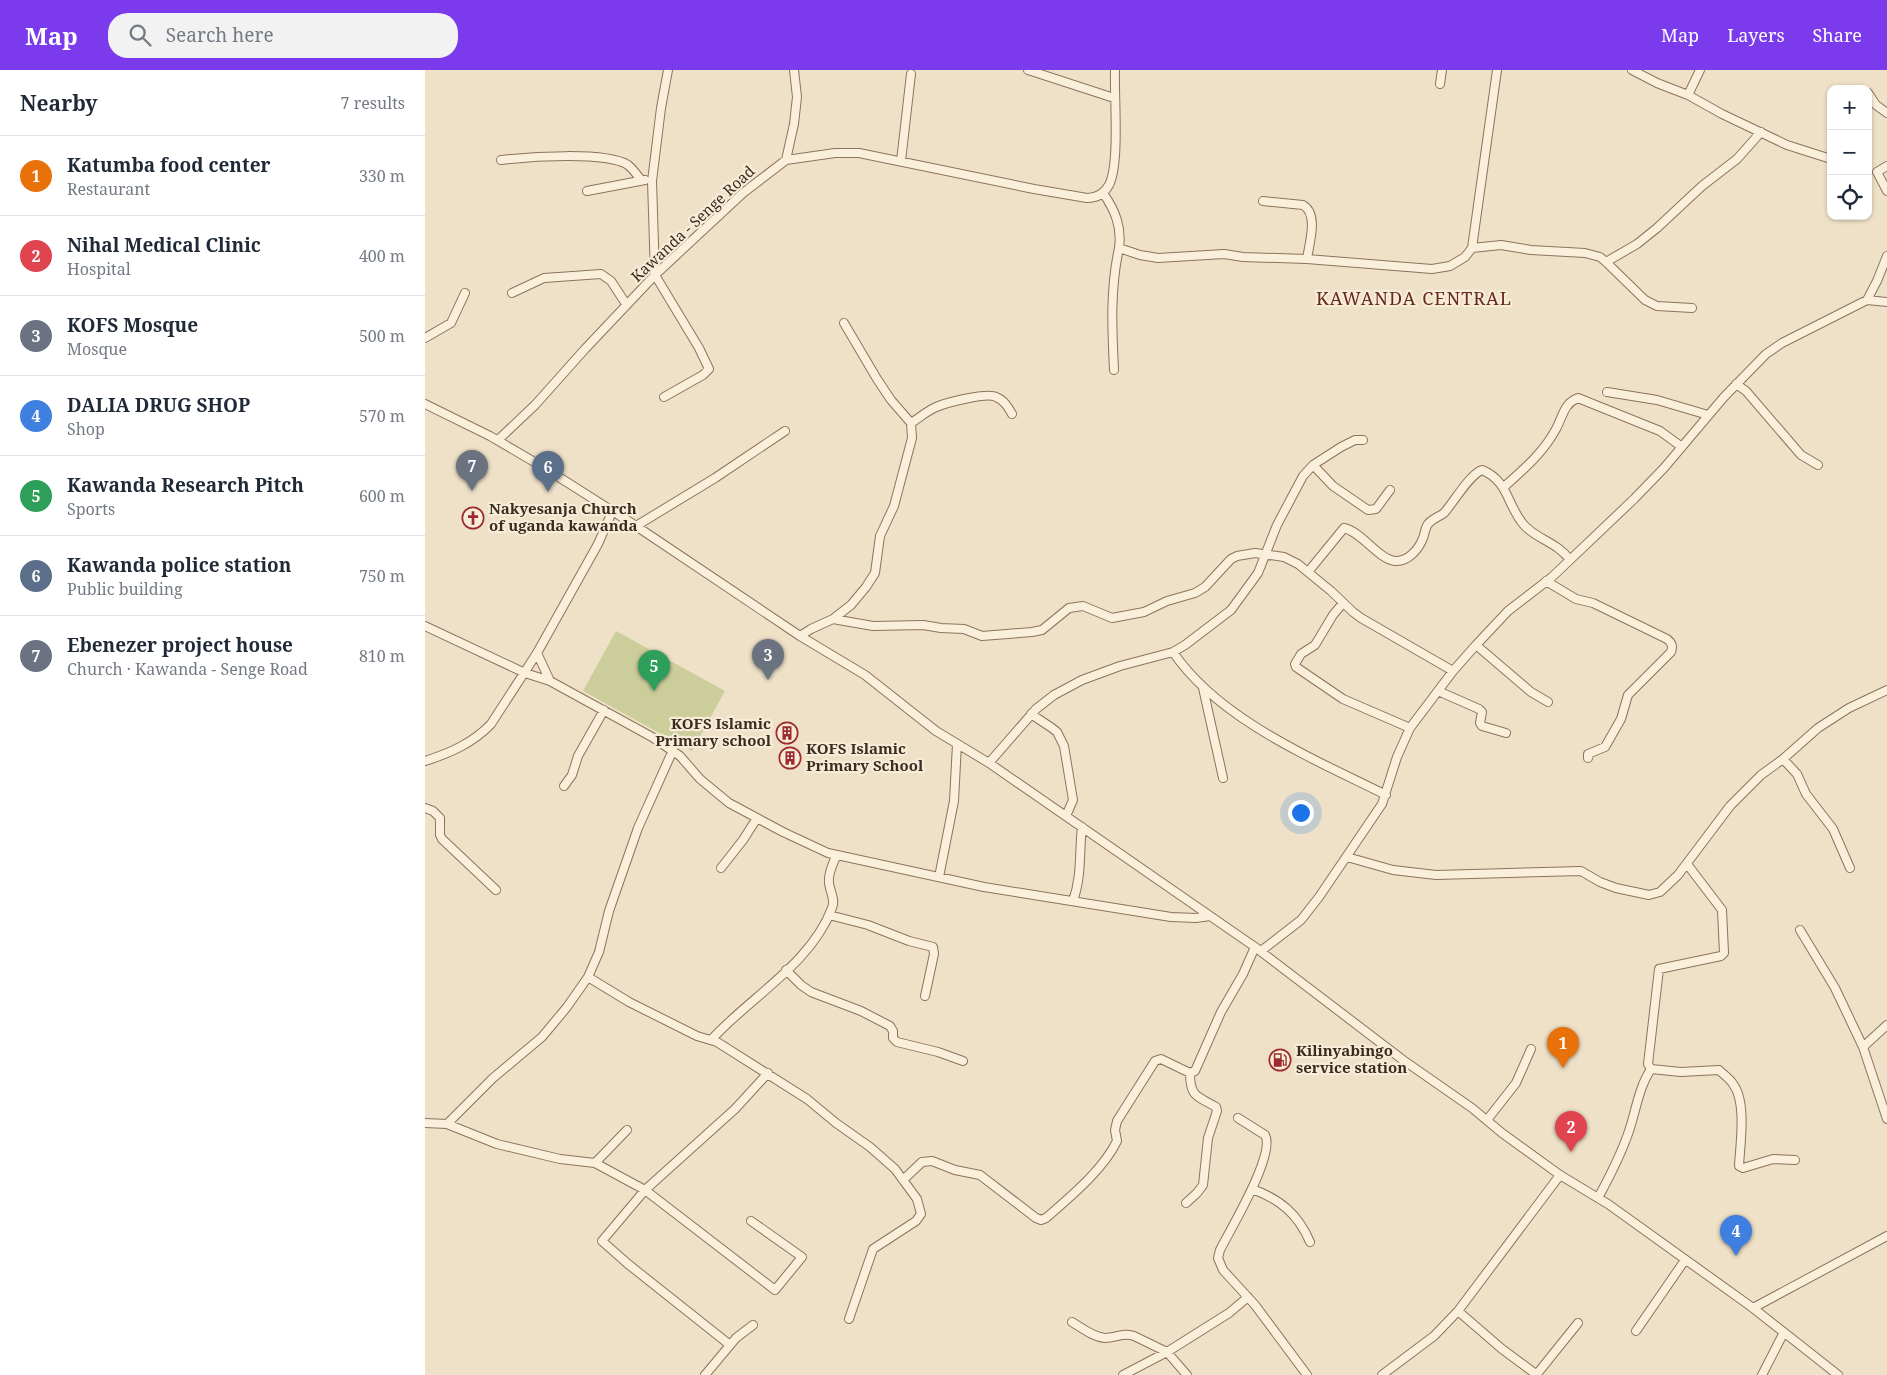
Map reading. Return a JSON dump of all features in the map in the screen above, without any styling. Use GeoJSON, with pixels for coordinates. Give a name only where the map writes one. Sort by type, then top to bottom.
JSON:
{"type":"FeatureCollection","features":[{"type":"Feature","properties":{"kind":"street"},"geometry":{"type":"LineString","coordinates":[[664,397],[703,375],[709,369],[699,348],[655,275],[652,181],[661,108],[668,70]]}},
{"type":"Feature","properties":{"kind":"street"},"geometry":{"type":"LineString","coordinates":[[786,160],[794,124],[797,97],[794,70]]}},
{"type":"Feature","properties":{"kind":"street"},"geometry":{"type":"LineString","coordinates":[[1028,70],[1115,98]]}},
{"type":"Feature","properties":{"kind":"street"},"geometry":{"type":"LineString","coordinates":[[1114,370],[1113,286],[1120,240],[1116,215],[1103,193],[1112,176],[1115,157],[1115,70]]}},
{"type":"Feature","properties":{"kind":"street"},"geometry":{"type":"LineString","coordinates":[[1440,84],[1442,70]]}},
{"type":"Feature","properties":{"kind":"street"},"geometry":{"type":"LineString","coordinates":[[1119,248],[1140,255],[1158,258],[1216,254],[1432,269],[1450,266],[1465,257],[1472,248],[1497,70]]}},
{"type":"Feature","properties":{"kind":"street"},"geometry":{"type":"LineString","coordinates":[[1632,70],[1657,83],[1688,95],[1722,114],[1787,145],[1827,157]]}},
{"type":"Feature","properties":{"kind":"street"},"geometry":{"type":"LineString","coordinates":[[1688,95],[1699,70]]}},
{"type":"Feature","properties":{"kind":"street"},"geometry":{"type":"LineString","coordinates":[[901,161],[911,74]]}},
{"type":"Feature","properties":{"kind":"street"},"geometry":{"type":"LineString","coordinates":[[1872,99],[1876,105],[1887,113]]}},
{"type":"Feature","properties":{"kind":"street"},"geometry":{"type":"LineString","coordinates":[[1606,262],[1637,244],[1657,228],[1702,186],[1737,159],[1761,132]]}},
{"type":"Feature","properties":{"kind":"street","name":"Kawanda - Senge Road"},"geometry":{"type":"LineString","coordinates":[[498,440],[535,405],[626,304],[655,275],[743,193],[786,160],[835,153],[859,153],[1087,198],[1095,198],[1103,193]]}},
{"type":"Feature","properties":{"kind":"street"},"geometry":{"type":"LineString","coordinates":[[501,160],[533,157],[601,158],[628,166],[641,180]]}},
{"type":"Feature","properties":{"kind":"street"},"geometry":{"type":"LineString","coordinates":[[1877,172],[1887,166]]}},
{"type":"Feature","properties":{"kind":"street"},"geometry":{"type":"LineString","coordinates":[[1872,170],[1877,172],[1887,191]]}},
{"type":"Feature","properties":{"kind":"street"},"geometry":{"type":"LineString","coordinates":[[587,192],[641,180],[652,181]]}},
{"type":"Feature","properties":{"kind":"street"},"geometry":{"type":"LineString","coordinates":[[1263,201],[1307,207],[1312,220],[1307,259]]}},
{"type":"Feature","properties":{"kind":"street"},"geometry":{"type":"LineString","coordinates":[[1472,248],[1501,245],[1531,250],[1585,253],[1606,262],[1645,300],[1657,306],[1692,308]]}},
{"type":"Feature","properties":{"kind":"street"},"geometry":{"type":"LineString","coordinates":[[1867,300],[1887,256]]}},
{"type":"Feature","properties":{"kind":"street"},"geometry":{"type":"LineString","coordinates":[[512,292],[544,278],[601,274],[611,281],[626,304]]}},
{"type":"Feature","properties":{"kind":"street"},"geometry":{"type":"LineString","coordinates":[[425,338],[451,323],[465,294]]}},
{"type":"Feature","properties":{"kind":"street"},"geometry":{"type":"LineString","coordinates":[[1190,1073],[1195,1071],[1221,1012],[1258,949],[1301,920],[1319,897],[1373,818],[1386,795],[1397,757],[1410,728],[1475,645],[1508,611],[1570,560],[1634,499],[1682,448],[1736,384],[1766,354],[1782,343],[1867,300],[1887,302]]}},
{"type":"Feature","properties":{"kind":"street"},"geometry":{"type":"LineString","coordinates":[[800,636],[833,619],[861,594],[875,573],[880,536],[894,506],[912,438],[911,423],[891,400],[844,323]]}},
{"type":"Feature","properties":{"kind":"street"},"geometry":{"type":"LineString","coordinates":[[1736,384],[1746,391],[1801,455],[1818,465]]}},
{"type":"Feature","properties":{"kind":"street"},"geometry":{"type":"LineString","coordinates":[[1607,392],[1657,400],[1708,416]]}},
{"type":"Feature","properties":{"kind":"street"},"geometry":{"type":"LineString","coordinates":[[911,423],[931,410],[950,402],[994,395],[1005,403],[1012,414]]}},
{"type":"Feature","properties":{"kind":"street"},"geometry":{"type":"LineString","coordinates":[[1504,488],[1546,445],[1557,428],[1566,407],[1571,401],[1578,398],[1660,431],[1682,448]]}},
{"type":"Feature","properties":{"kind":"street"},"geometry":{"type":"LineString","coordinates":[[425,404],[498,440],[635,526],[800,636],[865,675],[936,731],[989,763],[1258,949],[1374,1038],[1457,1096],[1560,1175],[1598,1198],[1753,1308],[1783,1334],[1837,1375]]}},
{"type":"Feature","properties":{"kind":"street"},"geometry":{"type":"LineString","coordinates":[[635,526],[715,478],[785,431]]}},
{"type":"Feature","properties":{"kind":"street"},"geometry":{"type":"LineString","coordinates":[[989,763],[1031,714],[1054,694],[1082,680],[1120,666],[1173,652],[1231,610],[1258,573],[1277,525],[1295,488],[1313,465],[1341,446],[1355,440],[1363,440]]}},
{"type":"Feature","properties":{"kind":"street"},"geometry":{"type":"LineString","coordinates":[[1313,465],[1333,486],[1368,510],[1376,509],[1390,490]]}},
{"type":"Feature","properties":{"kind":"street"},"geometry":{"type":"LineString","coordinates":[[1308,572],[1344,528],[1374,547],[1386,558],[1395,561],[1405,560],[1423,540],[1425,528],[1430,521],[1444,512],[1478,472],[1485,471],[1497,479],[1504,488],[1523,524],[1554,544],[1570,560]]}},
{"type":"Feature","properties":{"kind":"street"},"geometry":{"type":"LineString","coordinates":[[425,761],[468,743],[482,734],[491,724],[537,653],[597,544],[612,512]]}},
{"type":"Feature","properties":{"kind":"street"},"geometry":{"type":"LineString","coordinates":[[833,619],[873,626],[923,625],[958,628],[983,636],[1032,632],[1041,630],[1069,608],[1083,606],[1112,618],[1144,612],[1167,601],[1195,593],[1205,587],[1231,559],[1255,552],[1284,557],[1298,564],[1353,612],[1453,671]]}},
{"type":"Feature","properties":{"kind":"street"},"geometry":{"type":"LineString","coordinates":[[1546,581],[1576,600],[1593,603],[1667,639],[1673,647],[1671,652],[1628,695],[1621,720],[1605,747],[1594,750],[1589,754],[1588,758]]}},
{"type":"Feature","properties":{"kind":"street"},"geometry":{"type":"LineString","coordinates":[[1343,603],[1333,615],[1315,645],[1301,654],[1295,664],[1296,667],[1343,699],[1410,728]]}},
{"type":"Feature","properties":{"kind":"street"},"geometry":{"type":"LineString","coordinates":[[425,626],[525,673],[550,681],[604,710],[673,750],[700,780],[721,797],[813,847],[835,856],[984,887],[1171,917],[1187,919],[1210,916]]}},
{"type":"Feature","properties":{"kind":"street"},"geometry":{"type":"LineString","coordinates":[[1475,645],[1531,692],[1548,702]]}},
{"type":"Feature","properties":{"kind":"street"},"geometry":{"type":"LineString","coordinates":[[1173,652],[1203,688],[1269,735],[1386,795]]}},
{"type":"Feature","properties":{"kind":"street"},"geometry":{"type":"LineString","coordinates":[[537,653],[550,681]]}},
{"type":"Feature","properties":{"kind":"street"},"geometry":{"type":"LineString","coordinates":[[1203,688],[1223,778]]}},
{"type":"Feature","properties":{"kind":"street"},"geometry":{"type":"LineString","coordinates":[[1347,857],[1393,870],[1436,875],[1581,871],[1600,882],[1616,888],[1649,895],[1660,892],[1670,884],[1687,864],[1730,806],[1761,775],[1783,759],[1817,728],[1849,708],[1887,690]]}},
{"type":"Feature","properties":{"kind":"street"},"geometry":{"type":"LineString","coordinates":[[1438,691],[1479,709],[1482,712],[1480,723],[1482,726],[1506,733]]}},
{"type":"Feature","properties":{"kind":"street"},"geometry":{"type":"LineString","coordinates":[[564,786],[573,774],[578,756],[604,710]]}},
{"type":"Feature","properties":{"kind":"street"},"geometry":{"type":"LineString","coordinates":[[1031,714],[1057,732],[1064,746],[1073,800],[1066,816]]}},
{"type":"Feature","properties":{"kind":"street"},"geometry":{"type":"LineString","coordinates":[[939,877],[954,801],[957,744]]}},
{"type":"Feature","properties":{"kind":"street"},"geometry":{"type":"LineString","coordinates":[[447,1124],[493,1078],[542,1037],[567,1007],[588,977],[599,952],[609,911],[638,828],[673,750]]}},
{"type":"Feature","properties":{"kind":"street"},"geometry":{"type":"LineString","coordinates":[[1783,759],[1797,774],[1806,794],[1833,829],[1850,868]]}},
{"type":"Feature","properties":{"kind":"street"},"geometry":{"type":"LineString","coordinates":[[425,808],[433,811],[440,818],[440,835],[442,839],[496,890]]}},
{"type":"Feature","properties":{"kind":"street"},"geometry":{"type":"LineString","coordinates":[[721,868],[757,818]]}},
{"type":"Feature","properties":{"kind":"street"},"geometry":{"type":"LineString","coordinates":[[1073,901],[1079,883],[1079,851],[1082,827]]}},
{"type":"Feature","properties":{"kind":"street"},"geometry":{"type":"LineString","coordinates":[[711,1040],[726,1023],[812,945],[829,915],[833,902],[829,878],[835,856]]}},
{"type":"Feature","properties":{"kind":"street"},"geometry":{"type":"LineString","coordinates":[[1651,1069],[1648,1064],[1659,969],[1721,956],[1725,948],[1721,910],[1687,864]]}},
{"type":"Feature","properties":{"kind":"street"},"geometry":{"type":"LineString","coordinates":[[829,915],[933,947],[934,954],[925,996]]}},
{"type":"Feature","properties":{"kind":"street"},"geometry":{"type":"LineString","coordinates":[[1800,930],[1835,988],[1863,1047],[1887,1119]]}},
{"type":"Feature","properties":{"kind":"street"},"geometry":{"type":"LineString","coordinates":[[786,970],[811,992],[861,1011],[890,1026],[893,1031],[893,1038],[897,1042],[938,1052],[963,1061]]}},
{"type":"Feature","properties":{"kind":"street"},"geometry":{"type":"LineString","coordinates":[[588,977],[629,1002],[697,1036],[711,1040],[768,1073],[807,1099],[870,1147],[895,1169],[917,1199],[921,1214],[916,1221],[873,1249],[849,1319]]}},
{"type":"Feature","properties":{"kind":"street"},"geometry":{"type":"LineString","coordinates":[[1863,1047],[1887,1025]]}},
{"type":"Feature","properties":{"kind":"street"},"geometry":{"type":"LineString","coordinates":[[1487,1120],[1516,1083],[1531,1050]]}},
{"type":"Feature","properties":{"kind":"street"},"geometry":{"type":"LineString","coordinates":[[903,1180],[922,1162],[932,1161],[955,1170],[980,1175],[1041,1220],[1095,1172],[1106,1159],[1117,1141],[1115,1130],[1117,1121],[1155,1061],[1161,1059],[1190,1073]]}},
{"type":"Feature","properties":{"kind":"street"},"geometry":{"type":"LineString","coordinates":[[1651,1069],[1681,1072],[1719,1070],[1733,1084],[1737,1095],[1742,1127],[1739,1166],[1743,1168],[1773,1159],[1795,1160]]}},
{"type":"Feature","properties":{"kind":"street"},"geometry":{"type":"LineString","coordinates":[[1598,1198],[1620,1157],[1645,1078],[1651,1069]]}},
{"type":"Feature","properties":{"kind":"street"},"geometry":{"type":"LineString","coordinates":[[730,1345],[602,1241],[645,1190],[735,1109],[768,1073]]}},
{"type":"Feature","properties":{"kind":"street"},"geometry":{"type":"LineString","coordinates":[[1186,1203],[1203,1185],[1208,1138],[1217,1111],[1216,1107],[1195,1096],[1191,1088],[1190,1073]]}},
{"type":"Feature","properties":{"kind":"street"},"geometry":{"type":"LineString","coordinates":[[1238,1118],[1265,1135],[1267,1140],[1261,1170],[1220,1250],[1218,1258],[1223,1270],[1248,1297],[1307,1375]]}},
{"type":"Feature","properties":{"kind":"street"},"geometry":{"type":"LineString","coordinates":[[425,1123],[447,1124],[497,1144],[560,1158],[595,1163],[645,1190],[775,1290],[802,1257],[751,1221]]}},
{"type":"Feature","properties":{"kind":"street"},"geometry":{"type":"LineString","coordinates":[[595,1163],[627,1130]]}},
{"type":"Feature","properties":{"kind":"street"},"geometry":{"type":"LineString","coordinates":[[1382,1375],[1435,1336],[1458,1311],[1560,1175]]}},
{"type":"Feature","properties":{"kind":"street"},"geometry":{"type":"LineString","coordinates":[[1252,1188],[1272,1196],[1284,1206],[1300,1223],[1309,1242]]}},
{"type":"Feature","properties":{"kind":"street"},"geometry":{"type":"LineString","coordinates":[[1753,1308],[1887,1236]]}},
{"type":"Feature","properties":{"kind":"street"},"geometry":{"type":"LineString","coordinates":[[1636,1331],[1685,1260]]}},
{"type":"Feature","properties":{"kind":"street"},"geometry":{"type":"LineString","coordinates":[[1123,1375],[1167,1352],[1229,1313],[1248,1297]]}},
{"type":"Feature","properties":{"kind":"street"},"geometry":{"type":"LineString","coordinates":[[1458,1311],[1502,1350],[1537,1375],[1578,1324]]}},
{"type":"Feature","properties":{"kind":"street"},"geometry":{"type":"LineString","coordinates":[[1071,1322],[1096,1336],[1111,1338],[1129,1334],[1167,1352],[1187,1375]]}},
{"type":"Feature","properties":{"kind":"street"},"geometry":{"type":"LineString","coordinates":[[705,1375],[730,1345],[753,1325]]}},
{"type":"Feature","properties":{"kind":"street"},"geometry":{"type":"LineString","coordinates":[[1762,1375],[1783,1334]]}},
{"type":"Feature","properties":{"kind":"green space"},"geometry":{"type":"Polygon","coordinates":[[[616,631],[725,691],[692,751],[583,691],[616,631]]]}},
{"type":"Feature","properties":{"kind":"place","name":"Ebenezer project house"},"geometry":{"type":"Point","coordinates":[472,491]}},
{"type":"Feature","properties":{"kind":"place","name":"Kawanda police station"},"geometry":{"type":"Point","coordinates":[548,492]}},
{"type":"Feature","properties":{"kind":"place","name":"Nakyesanja Church of uganda kawanda"},"geometry":{"type":"Point","coordinates":[473,518]}},
{"type":"Feature","properties":{"kind":"place","name":"KOFS Mosque"},"geometry":{"type":"Point","coordinates":[768,680]}},
{"type":"Feature","properties":{"kind":"place","name":"Kawanda Research Pitch"},"geometry":{"type":"Point","coordinates":[654,691]}},
{"type":"Feature","properties":{"kind":"place","name":"KOFS Islamic Primary school"},"geometry":{"type":"Point","coordinates":[787,733]}},
{"type":"Feature","properties":{"kind":"place","name":"KOFS Islamic Primary School"},"geometry":{"type":"Point","coordinates":[790,758]}},
{"type":"Feature","properties":{"kind":"place","name":"Kilinyabingo service station"},"geometry":{"type":"Point","coordinates":[1280,1060]}},
{"type":"Feature","properties":{"kind":"place","name":"Katumba food center"},"geometry":{"type":"Point","coordinates":[1563,1068]}},
{"type":"Feature","properties":{"kind":"place","name":"Nihal Medical Clinic"},"geometry":{"type":"Point","coordinates":[1571,1152]}},
{"type":"Feature","properties":{"kind":"place","name":"DALIA DRUG SHOP"},"geometry":{"type":"Point","coordinates":[1736,1256]}},
{"type":"Feature","properties":{"kind":"district","name":"KAWANDA CENTRAL"},"geometry":{"type":"Point","coordinates":[1414,299]}}]}
